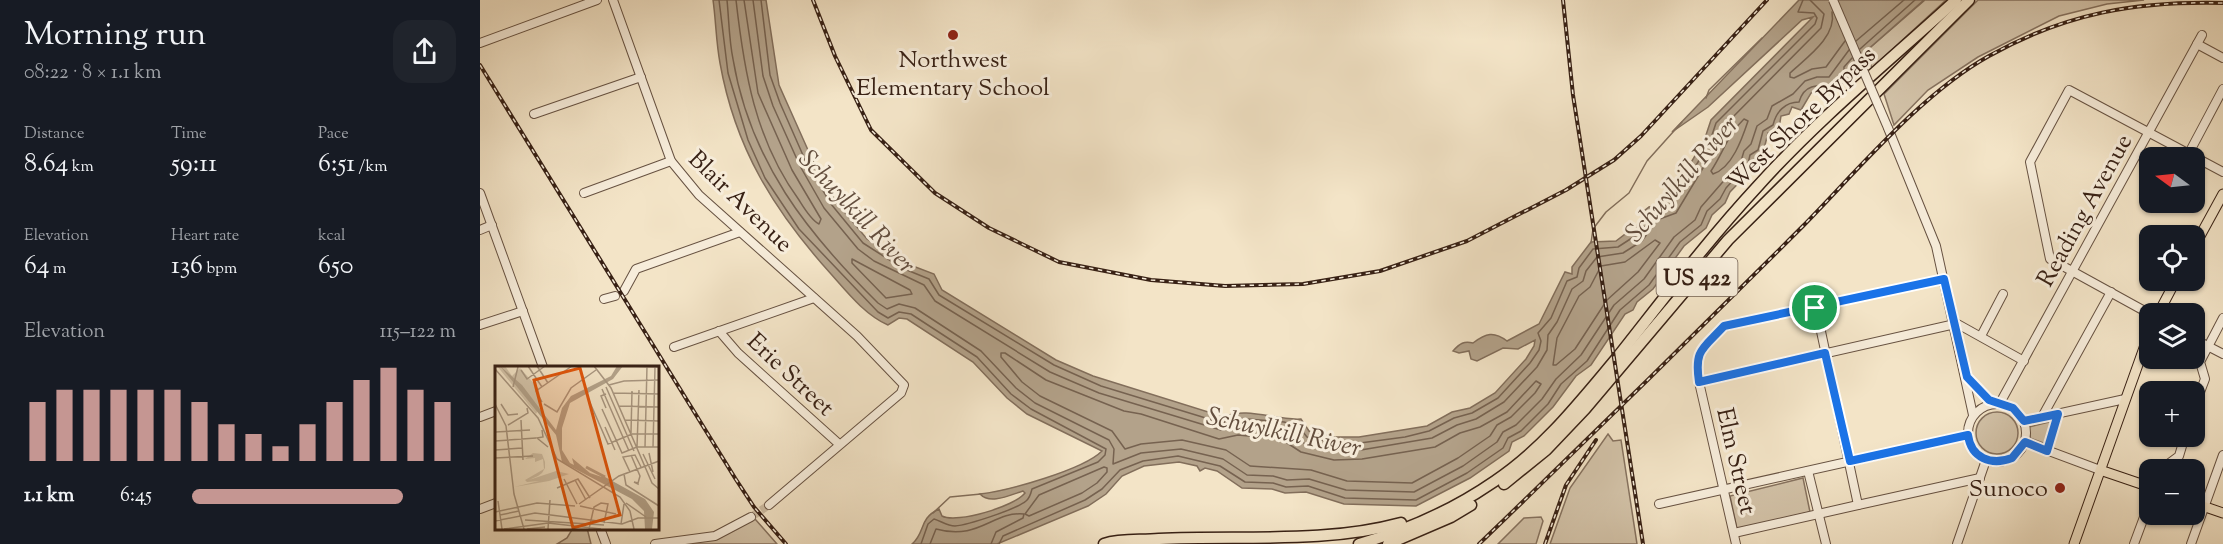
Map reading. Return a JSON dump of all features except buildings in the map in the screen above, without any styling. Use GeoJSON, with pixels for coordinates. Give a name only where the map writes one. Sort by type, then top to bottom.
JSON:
{"type":"FeatureCollection","features":[{"type":"Feature","properties":{"kind":"highway","name":"West Shore Bypass"},"geometry":{"type":"LineString","coordinates":[[1359,544],[1418,524],[1463,501],[1497,480],[1540,444],[1572,412],[1734,214],[1785,157],[1956,0]]}},
{"type":"Feature","properties":{"kind":"highway","name":"West Shore Bypass"},"geometry":{"type":"LineString","coordinates":[[1388,544],[1451,517],[1501,486],[1546,450],[1585,409],[1728,240],[1969,0]]}},
{"type":"Feature","properties":{"kind":"highway"},"geometry":{"type":"LineString","coordinates":[[1104,544],[1123,540],[1161,542],[1350,537],[1408,521],[1497,480]]}},
{"type":"Feature","properties":{"kind":"highway"},"geometry":{"type":"LineString","coordinates":[[1393,544],[1412,535]]}},
{"type":"Feature","properties":{"kind":"main road"},"geometry":{"type":"LineString","coordinates":[[2205,227],[2223,194]]}},
{"type":"Feature","properties":{"kind":"main road"},"geometry":{"type":"LineString","coordinates":[[2074,544],[2139,360]]}},
{"type":"Feature","properties":{"kind":"main road"},"geometry":{"type":"LineString","coordinates":[[2100,470],[2139,483]]}},
{"type":"Feature","properties":{"kind":"main road"},"geometry":{"type":"LineString","coordinates":[[2205,506],[2223,513]]}},
{"type":"Feature","properties":{"kind":"street"},"geometry":{"type":"LineString","coordinates":[[480,43],[597,0]]}},
{"type":"Feature","properties":{"kind":"street","name":"Blair Avenue"},"geometry":{"type":"LineString","coordinates":[[613,0],[671,161],[687,183],[901,380],[903,389],[839,444]]}},
{"type":"Feature","properties":{"kind":"street"},"geometry":{"type":"LineString","coordinates":[[1833,0],[1934,236],[1973,415],[1968,435],[1971,447],[1986,460],[1998,462],[2012,458],[2025,442],[2024,421],[2013,408],[1997,404],[1976,388],[1964,371]]}},
{"type":"Feature","properties":{"kind":"street","name":"Reading Avenue"},"geometry":{"type":"LineString","coordinates":[[1997,404],[2024,361],[2202,35]]}},
{"type":"Feature","properties":{"kind":"street"},"geometry":{"type":"LineString","coordinates":[[2197,44],[2223,58]]}},
{"type":"Feature","properties":{"kind":"street"},"geometry":{"type":"LineString","coordinates":[[534,114],[641,77]]}},
{"type":"Feature","properties":{"kind":"street"},"geometry":{"type":"LineString","coordinates":[[2191,147],[2223,89]]}},
{"type":"Feature","properties":{"kind":"street"},"geometry":{"type":"LineString","coordinates":[[2139,308],[2050,259],[2030,162],[2069,90],[2177,147]]}},
{"type":"Feature","properties":{"kind":"street"},"geometry":{"type":"LineString","coordinates":[[584,192],[671,161]]}},
{"type":"Feature","properties":{"kind":"street"},"geometry":{"type":"LineString","coordinates":[[2205,162],[2223,172]]}},
{"type":"Feature","properties":{"kind":"street"},"geometry":{"type":"LineString","coordinates":[[480,192],[543,366]]}},
{"type":"Feature","properties":{"kind":"street"},"geometry":{"type":"LineString","coordinates":[[480,230],[492,225]]}},
{"type":"Feature","properties":{"kind":"street"},"geometry":{"type":"LineString","coordinates":[[624,291],[636,269],[740,232]]}},
{"type":"Feature","properties":{"kind":"street"},"geometry":{"type":"LineString","coordinates":[[1858,505],[1815,308],[1944,279]]}},
{"type":"Feature","properties":{"kind":"street"},"geometry":{"type":"LineString","coordinates":[[2042,417],[2111,292]]}},
{"type":"Feature","properties":{"kind":"street"},"geometry":{"type":"LineString","coordinates":[[1981,336],[2003,294]]}},
{"type":"Feature","properties":{"kind":"street"},"geometry":{"type":"LineString","coordinates":[[604,299],[615,296]]}},
{"type":"Feature","properties":{"kind":"street"},"geometry":{"type":"LineString","coordinates":[[674,347],[814,298]]}},
{"type":"Feature","properties":{"kind":"street","name":"Elm Street"},"geometry":{"type":"LineString","coordinates":[[1737,544],[1699,382],[1696,363],[1698,353],[1724,326],[1815,308]]}},
{"type":"Feature","properties":{"kind":"street"},"geometry":{"type":"LineString","coordinates":[[480,326],[523,310]]}},
{"type":"Feature","properties":{"kind":"street"},"geometry":{"type":"LineString","coordinates":[[2204,381],[2200,362],[2223,318]]}},
{"type":"Feature","properties":{"kind":"street"},"geometry":{"type":"LineString","coordinates":[[1699,382],[1954,323],[2024,361]]}},
{"type":"Feature","properties":{"kind":"street","name":"Erie Street"},"geometry":{"type":"LineString","coordinates":[[719,331],[738,353],[839,444]]}},
{"type":"Feature","properties":{"kind":"street"},"geometry":{"type":"LineString","coordinates":[[2205,344],[2223,354]]}},
{"type":"Feature","properties":{"kind":"street"},"geometry":{"type":"LineString","coordinates":[[2024,421],[2124,399]]}},
{"type":"Feature","properties":{"kind":"street"},"geometry":{"type":"LineString","coordinates":[[1973,415],[1997,404]]}},
{"type":"Feature","properties":{"kind":"street"},"geometry":{"type":"LineString","coordinates":[[480,417],[495,411]]}},
{"type":"Feature","properties":{"kind":"street"},"geometry":{"type":"LineString","coordinates":[[2047,451],[2058,414]]}},
{"type":"Feature","properties":{"kind":"street"},"geometry":{"type":"LineString","coordinates":[[1659,504],[1968,435]]}},
{"type":"Feature","properties":{"kind":"street"},"geometry":{"type":"LineString","coordinates":[[2025,442],[2100,470]]}},
{"type":"Feature","properties":{"kind":"street"},"geometry":{"type":"LineString","coordinates":[[770,505],[839,444]]}},
{"type":"Feature","properties":{"kind":"street"},"geometry":{"type":"LineString","coordinates":[[2205,506],[2223,455]]}},
{"type":"Feature","properties":{"kind":"street"},"geometry":{"type":"LineString","coordinates":[[1957,544],[1986,460]]}},
{"type":"Feature","properties":{"kind":"street"},"geometry":{"type":"LineString","coordinates":[[1808,471],[1826,544]]}},
{"type":"Feature","properties":{"kind":"street"},"geometry":{"type":"LineString","coordinates":[[1734,533],[1980,478]]}},
{"type":"Feature","properties":{"kind":"street"},"geometry":{"type":"LineString","coordinates":[[480,509],[495,503]]}},
{"type":"Feature","properties":{"kind":"street"},"geometry":{"type":"LineString","coordinates":[[655,544],[715,536],[751,517]]}},
{"type":"Feature","properties":{"kind":"street"},"geometry":{"type":"LineString","coordinates":[[2134,544],[2141,525]]}},
{"type":"Feature","properties":{"kind":"street"},"geometry":{"type":"LineString","coordinates":[[2191,544],[2198,525]]}},
{"type":"Feature","properties":{"kind":"street"},"geometry":{"type":"LineString","coordinates":[[600,529],[606,544]]}},
{"type":"Feature","properties":{"kind":"shaded area"},"geometry":{"type":"Polygon","coordinates":[[[1925,0],[1946,0],[1872,68],[1865,52],[1925,0]]]}},
{"type":"Feature","properties":{"kind":"shaded area"},"geometry":{"type":"Polygon","coordinates":[[[1978,0],[2144,0],[2107,4],[2059,16],[1978,57],[1928,90],[1894,125],[1884,94],[1978,0]]]}},
{"type":"Feature","properties":{"kind":"shaded area"},"geometry":{"type":"Polygon","coordinates":[[[1997,412],[2005,413],[2012,418],[2017,425],[2017,441],[2012,448],[2005,453],[1997,454],[1989,453],[1982,448],[1977,441],[1976,433],[1977,425],[1982,418],[1989,413],[1997,412]]]}},
{"type":"Feature","properties":{"kind":"shaded area"},"geometry":{"type":"Polygon","coordinates":[[[2053,421],[2046,444],[2030,438],[2029,427],[2053,421]]]}},
{"type":"Feature","properties":{"kind":"shaded area"},"geometry":{"type":"Polygon","coordinates":[[[1608,434],[1613,441],[1621,440],[1637,544],[1550,544],[1570,488],[1608,434]]]}},
{"type":"Feature","properties":{"kind":"shaded area"},"geometry":{"type":"Polygon","coordinates":[[[1803,478],[1810,512],[1737,529],[1730,496],[1803,478]]]}},
{"type":"Feature","properties":{"kind":"shaded area"},"geometry":{"type":"Polygon","coordinates":[[[1541,517],[1543,521],[1536,544],[1498,544],[1524,518],[1541,517]]]}},
{"type":"Feature","properties":{"kind":"shaded area"},"geometry":{"type":"Polygon","coordinates":[[[755,519],[777,544],[670,544],[716,539],[755,519]]]}},
{"type":"Feature","properties":{"kind":"shaded area"},"geometry":{"type":"Polygon","coordinates":[[[572,529],[587,529],[591,544],[557,544],[567,538],[572,529]]]}},
{"type":"Feature","properties":{"kind":"water","name":"Schuylkill River"},"geometry":{"type":"Polygon","coordinates":[[[713,0],[766,0],[779,85],[812,159],[836,202],[867,239],[905,263],[934,274],[942,290],[1056,360],[1093,376],[1224,417],[1252,413],[1301,419],[1309,431],[1335,437],[1359,437],[1427,426],[1452,412],[1470,408],[1495,393],[1526,359],[1535,340],[1518,349],[1503,348],[1477,361],[1471,359],[1469,351],[1459,353],[1453,351],[1462,343],[1473,343],[1490,334],[1507,341],[1539,324],[1565,272],[1572,274],[1572,267],[1591,242],[1616,241],[1642,221],[1644,211],[1649,207],[1666,204],[1704,141],[1711,120],[1813,17],[1802,20],[1708,107],[1672,132],[1799,0],[1924,0],[1865,52],[1850,69],[1851,77],[1847,84],[1841,83],[1831,94],[1820,90],[1811,93],[1801,110],[1792,107],[1789,114],[1781,116],[1779,128],[1788,135],[1787,138],[1768,133],[1762,157],[1755,158],[1754,167],[1730,192],[1725,203],[1712,215],[1706,228],[1684,246],[1653,289],[1637,302],[1633,310],[1625,314],[1591,365],[1576,376],[1553,407],[1524,436],[1512,442],[1509,451],[1470,478],[1416,506],[1344,504],[1306,492],[1285,493],[1272,489],[1242,488],[1217,471],[1205,468],[1200,471],[1197,466],[1179,462],[1144,466],[1122,476],[1106,494],[1088,506],[997,544],[912,544],[928,517],[939,509],[942,516],[960,518],[998,508],[1025,493],[1023,491],[995,499],[989,499],[980,494],[1008,489],[1062,472],[1102,451],[1027,414],[1007,398],[973,362],[907,319],[899,318],[888,325],[880,321],[850,295],[810,250],[760,177],[736,123],[720,63],[713,0]]]}},
{"type":"Feature","properties":{"kind":"waterway"},"geometry":{"type":"LineString","coordinates":[[1706,98],[1709,90],[1762,38]]}},
{"type":"Feature","properties":{"kind":"waterway"},"geometry":{"type":"LineString","coordinates":[[1591,243],[1593,229],[1606,212],[1629,193],[1647,161],[1682,122]]}},
{"type":"Feature","properties":{"kind":"waterway"},"geometry":{"type":"LineString","coordinates":[[933,513],[950,497],[981,494]]}},
{"type":"Feature","properties":{"kind":"tunnel"},"geometry":{"type":"LineString","coordinates":[[751,517],[769,505]]}},
{"type":"Feature","properties":{"kind":"railway"},"geometry":{"type":"LineString","coordinates":[[813,0],[835,56],[871,130],[935,193],[989,228],[1059,262],[1151,280],[1225,286],[1303,284],[1380,271],[1467,241],[1566,190],[1614,160],[1641,136],[1767,0]]}},
{"type":"Feature","properties":{"kind":"railway"},"geometry":{"type":"LineString","coordinates":[[1563,0],[1573,95],[1643,544]]}},
{"type":"Feature","properties":{"kind":"railway"},"geometry":{"type":"LineString","coordinates":[[1479,544],[1763,266],[1891,134],[1939,90],[1989,56],[2046,29],[2074,20],[2102,13],[2161,4],[2223,3]]}},
{"type":"Feature","properties":{"kind":"railway"},"geometry":{"type":"LineString","coordinates":[[480,65],[735,478],[754,507],[786,544]]}},
{"type":"Feature","properties":{"kind":"railway"},"geometry":{"type":"LineString","coordinates":[[1545,544],[1566,485],[1596,440]]}},
{"type":"Feature","properties":{"kind":"place","name":"Northwest Elementary School"},"geometry":{"type":"Point","coordinates":[953,35]}},
{"type":"Feature","properties":{"kind":"place","name":"Sunoco"},"geometry":{"type":"Point","coordinates":[2060,488]}},
{"type":"Feature","properties":{"kind":"route"},"geometry":{"type":"LineString","coordinates":[[1944,279],[1967,377],[1994,404],[2008,405],[2018,412],[2024,421],[2058,414],[2047,451],[2025,442],[2022,449],[2012,458],[1993,462],[1975,452],[1968,435],[1850,461],[1825,353],[1699,382],[1696,363],[1698,353],[1724,326],[1815,308],[1944,279]]}}]}
